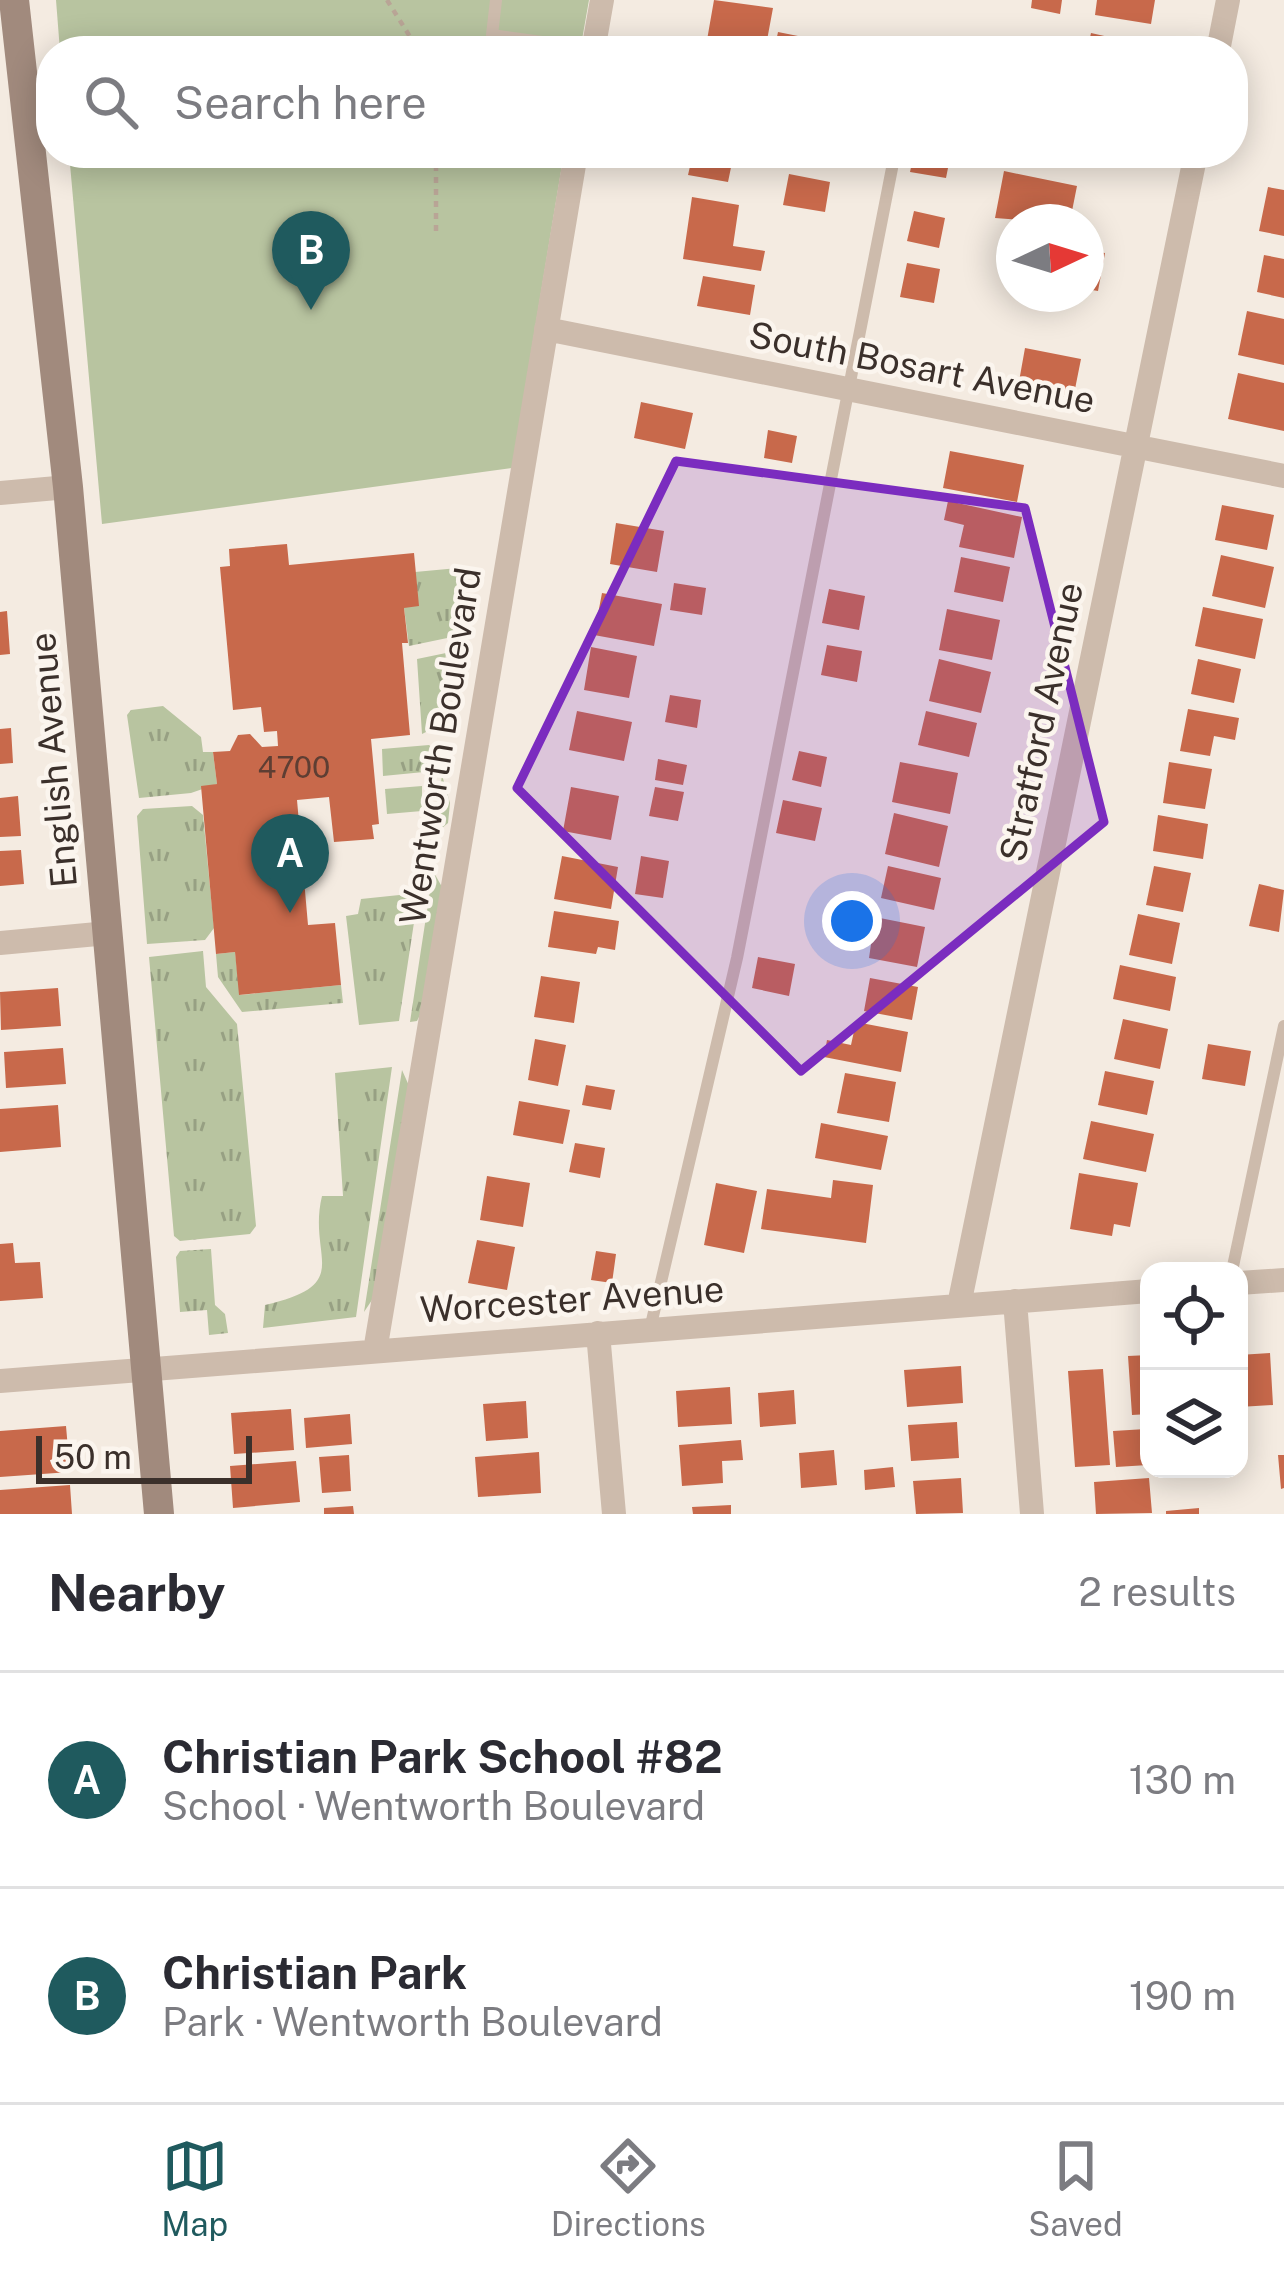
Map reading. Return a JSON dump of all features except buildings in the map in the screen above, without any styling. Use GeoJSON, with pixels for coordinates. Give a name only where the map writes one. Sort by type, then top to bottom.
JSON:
{"type":"FeatureCollection","features":[{"type":"Feature","properties":{"kind":"main road","name":"English Avenue"},"geometry":{"type":"LineString","coordinates":[[14,0],[9,48],[68,487],[160,1514]]}},
{"type":"Feature","properties":{"kind":"street"},"geometry":{"type":"LineString","coordinates":[[596,36],[602,0]]}},
{"type":"Feature","properties":{"kind":"street"},"geometry":{"type":"LineString","coordinates":[[1221,36],[1228,0]]}},
{"type":"Feature","properties":{"kind":"street","name":"Wentworth Boulevard"},"geometry":{"type":"LineString","coordinates":[[375,1351],[573,168]]}},
{"type":"Feature","properties":{"kind":"street","name":"Stratford Avenue"},"geometry":{"type":"LineString","coordinates":[[959,1305],[1193,168]]}},
{"type":"Feature","properties":{"kind":"street","name":"South Bosart Avenue"},"geometry":{"type":"LineString","coordinates":[[546,329],[1284,476]]}},
{"type":"Feature","properties":{"kind":"street"},"geometry":{"type":"LineString","coordinates":[[0,493],[68,487]]}},
{"type":"Feature","properties":{"kind":"street"},"geometry":{"type":"LineString","coordinates":[[0,943],[108,933]]}},
{"type":"Feature","properties":{"kind":"street"},"geometry":{"type":"LineString","coordinates":[[1248,1282],[1284,1280]]}},
{"type":"Feature","properties":{"kind":"street","name":"Worcester Avenue"},"geometry":{"type":"LineString","coordinates":[[0,1381],[1140,1292]]}},
{"type":"Feature","properties":{"kind":"street"},"geometry":{"type":"LineString","coordinates":[[1015,1301],[1031,1514]]}},
{"type":"Feature","properties":{"kind":"street"},"geometry":{"type":"LineString","coordinates":[[598,1333],[614,1514]]}},
{"type":"Feature","properties":{"kind":"lane"},"geometry":{"type":"LineString","coordinates":[[496,0],[492,35],[499,36]]}},
{"type":"Feature","properties":{"kind":"lane"},"geometry":{"type":"LineString","coordinates":[[650,1329],[737,958],[752,860],[892,168]]}},
{"type":"Feature","properties":{"kind":"lane"},"geometry":{"type":"LineString","coordinates":[[1234,1262],[1284,1026]]}},
{"type":"Feature","properties":{"kind":"path"},"geometry":{"type":"LineString","coordinates":[[387,0],[410,36]]}},
{"type":"Feature","properties":{"kind":"path"},"geometry":{"type":"LineString","coordinates":[[436,168],[436,233]]}},
{"type":"Feature","properties":{"kind":"highlighted area"},"geometry":{"type":"Polygon","coordinates":[[[676,461],[1025,508],[1104,822],[801,1071],[517,788],[676,461]]]}},
{"type":"Feature","properties":{"kind":"green space"},"geometry":{"type":"Polygon","coordinates":[[[56,0],[589,0],[583,36],[59,36],[56,0]]]}},
{"type":"Feature","properties":{"kind":"green space"},"geometry":{"type":"Polygon","coordinates":[[[70,168],[562,168],[512,468],[102,524],[70,168]]]}},
{"type":"Feature","properties":{"kind":"green space"},"geometry":{"type":"Polygon","coordinates":[[[458,568],[463,575],[452,637],[409,646],[404,608],[415,572],[458,568]]]}},
{"type":"Feature","properties":{"kind":"green space"},"geometry":{"type":"Polygon","coordinates":[[[446,653],[438,726],[422,734],[417,659],[446,653]]]}},
{"type":"Feature","properties":{"kind":"green space"},"geometry":{"type":"Polygon","coordinates":[[[163,706],[201,737],[203,752],[213,752],[217,784],[191,793],[139,798],[127,715],[131,710],[163,706]]]}},
{"type":"Feature","properties":{"kind":"green space"},"geometry":{"type":"Polygon","coordinates":[[[429,745],[435,750],[424,772],[383,776],[382,749],[429,745]]]}},
{"type":"Feature","properties":{"kind":"green space"},"geometry":{"type":"Polygon","coordinates":[[[442,775],[450,803],[448,823],[434,835],[442,775]]]}},
{"type":"Feature","properties":{"kind":"green space"},"geometry":{"type":"Polygon","coordinates":[[[422,786],[422,811],[387,814],[385,789],[422,786]]]}},
{"type":"Feature","properties":{"kind":"green space"},"geometry":{"type":"Polygon","coordinates":[[[192,806],[203,815],[214,928],[205,940],[147,944],[137,816],[143,809],[192,806]]]}},
{"type":"Feature","properties":{"kind":"green space"},"geometry":{"type":"Polygon","coordinates":[[[422,870],[399,1021],[359,1025],[346,916],[358,914],[361,899],[409,894],[411,874],[422,870]]]}},
{"type":"Feature","properties":{"kind":"green space"},"geometry":{"type":"Polygon","coordinates":[[[433,871],[442,887],[424,1007],[417,1021],[410,1022],[433,871]]]}},
{"type":"Feature","properties":{"kind":"green space"},"geometry":{"type":"Polygon","coordinates":[[[203,951],[206,987],[237,1024],[256,1226],[250,1234],[180,1241],[174,1236],[149,957],[203,951]]]}},
{"type":"Feature","properties":{"kind":"green space"},"geometry":{"type":"Polygon","coordinates":[[[235,952],[240,995],[341,985],[343,1003],[242,1012],[218,977],[216,954],[235,952]]]}},
{"type":"Feature","properties":{"kind":"green space"},"geometry":{"type":"Polygon","coordinates":[[[392,1067],[356,1317],[263,1328],[265,1305],[293,1297],[319,1278],[322,1196],[343,1196],[335,1073],[392,1067]]]}},
{"type":"Feature","properties":{"kind":"green space"},"geometry":{"type":"Polygon","coordinates":[[[402,1070],[410,1088],[374,1297],[364,1312],[402,1070]]]}},
{"type":"Feature","properties":{"kind":"green space"},"geometry":{"type":"Polygon","coordinates":[[[211,1249],[215,1305],[225,1314],[228,1333],[209,1335],[207,1310],[180,1312],[176,1257],[180,1251],[211,1249]]]}},
{"type":"Feature","properties":{"kind":"place","name":"Christian Park"},"geometry":{"type":"Point","coordinates":[311,310]}},
{"type":"Feature","properties":{"kind":"place","name":"Christian Park School #82"},"geometry":{"type":"Point","coordinates":[290,913]}}]}
